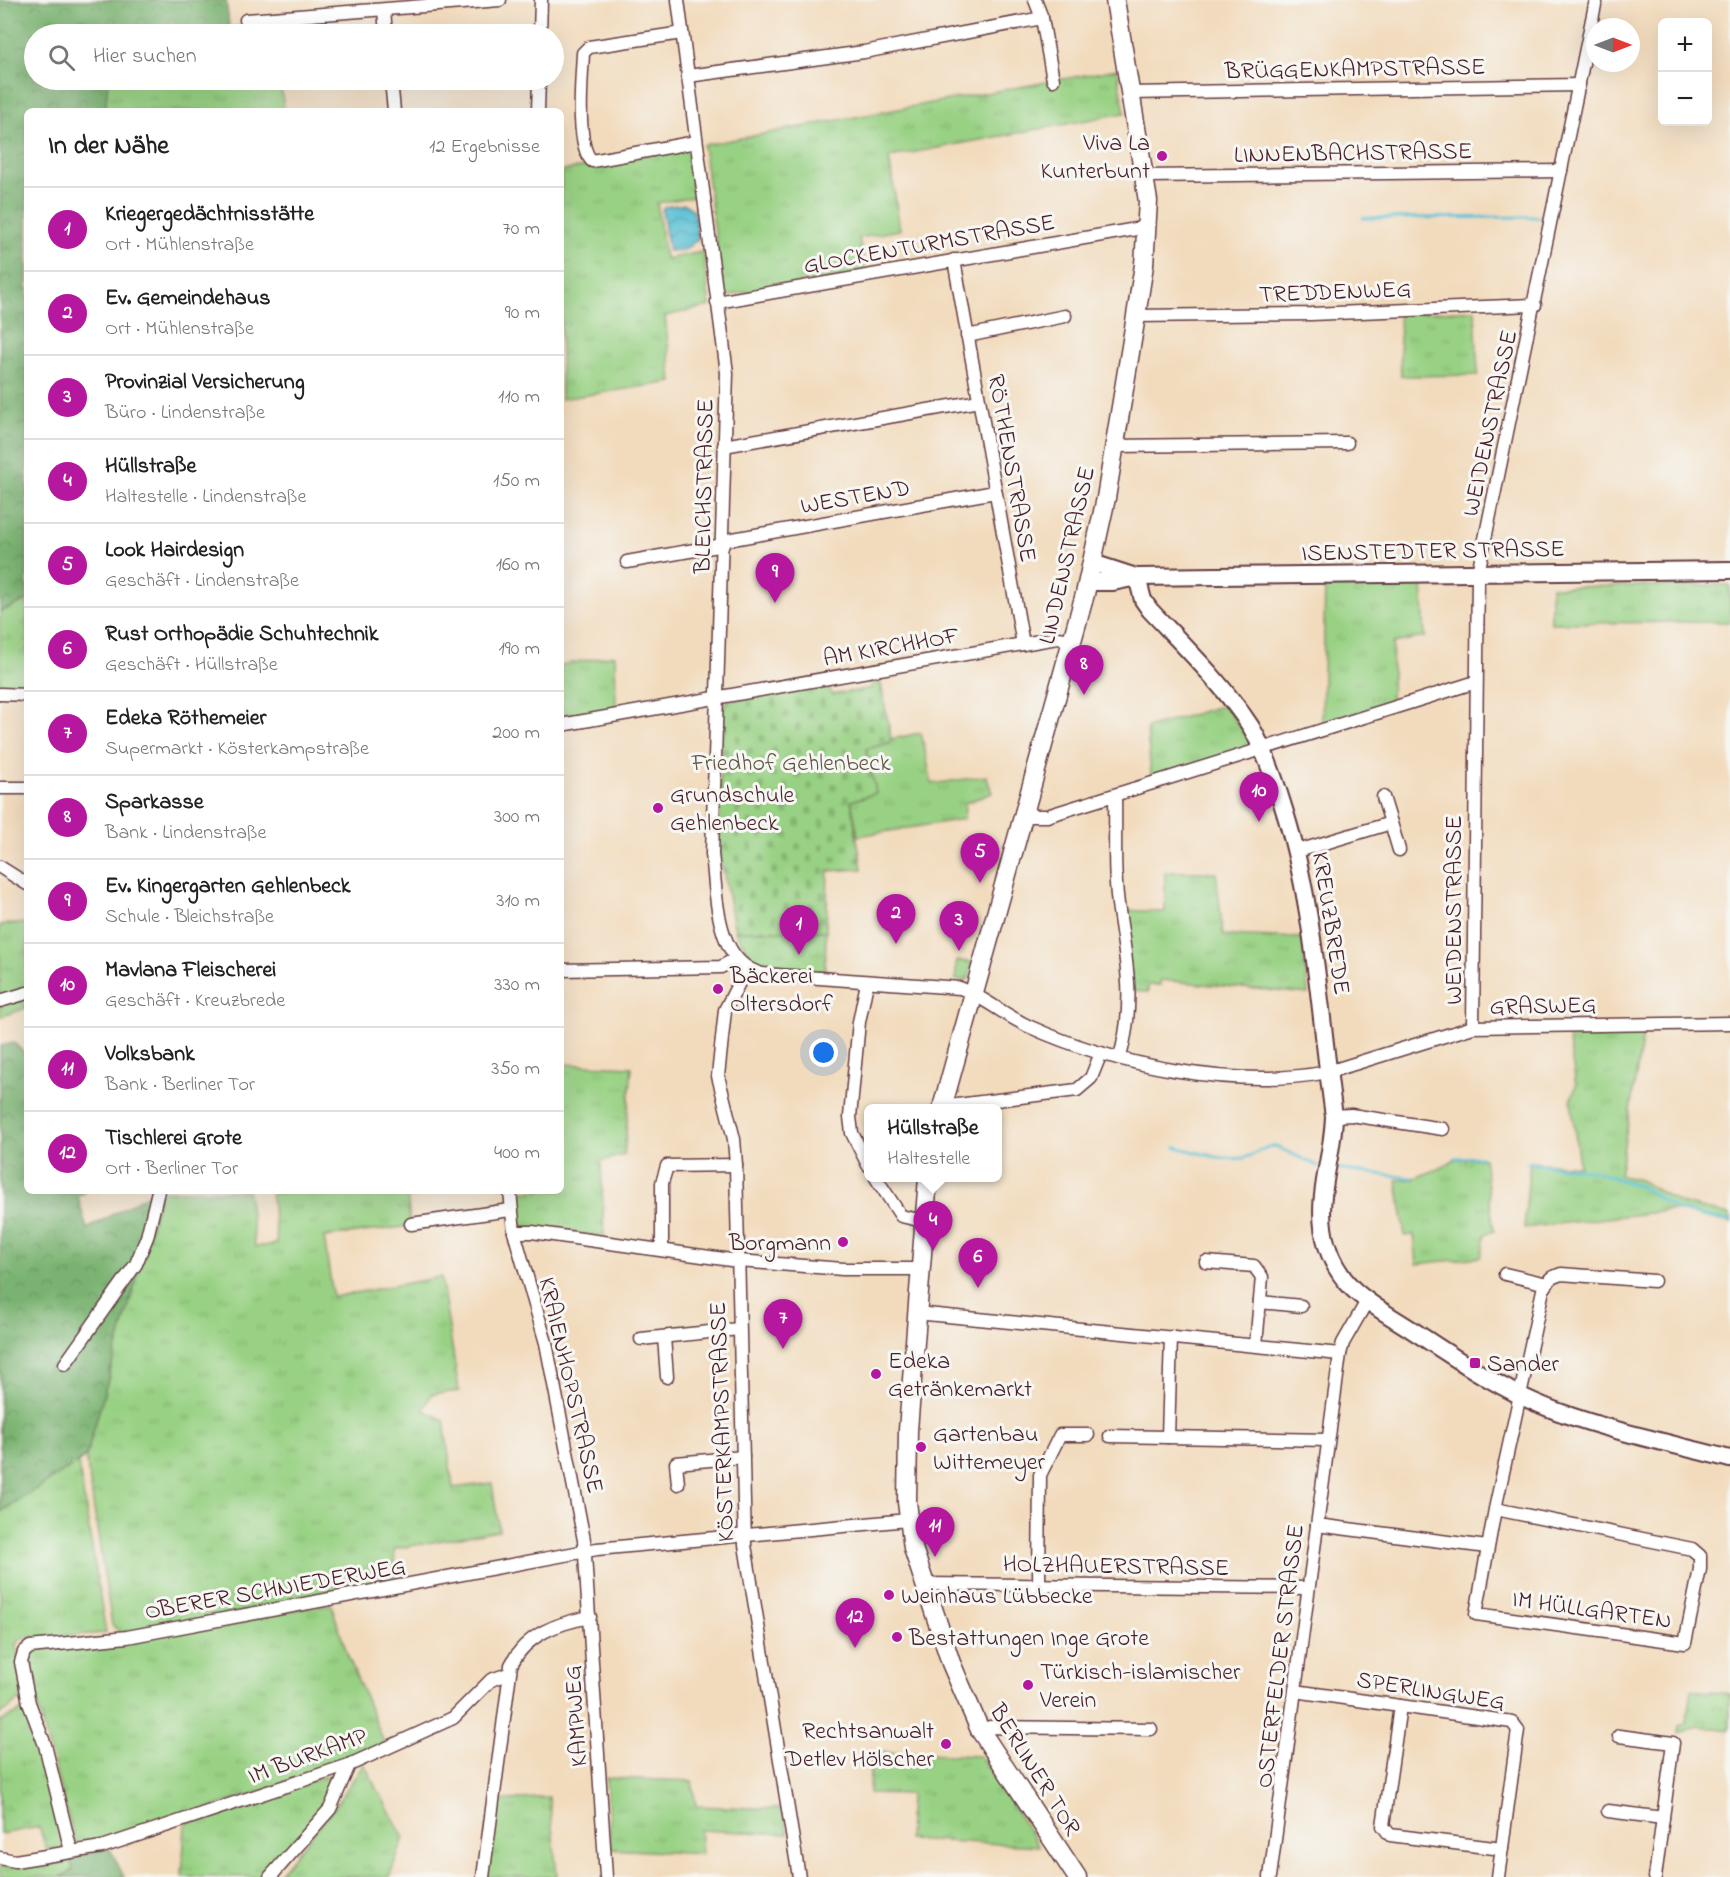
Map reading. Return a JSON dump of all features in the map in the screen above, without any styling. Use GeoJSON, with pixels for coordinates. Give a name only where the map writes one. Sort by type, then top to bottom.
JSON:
{"type":"FeatureCollection","features":[{"type":"Feature","properties":{"kind":"main road","name":"LINDENSTRASSE"},"geometry":{"type":"LineString","coordinates":[[943,1104],[1093,563],[1136,316],[1148,227],[1146,176],[1115,0]]}},
{"type":"Feature","properties":{"kind":"main road","name":"ISENSTEDTER STRASSE"},"geometry":{"type":"LineString","coordinates":[[1093,563],[1137,577]]}},
{"type":"Feature","properties":{"kind":"main road","name":"ISENSTEDTER STRASSE"},"geometry":{"type":"LineString","coordinates":[[1088,582],[1113,582],[1137,577],[1730,570]]}},
{"type":"Feature","properties":{"kind":"main road","name":"KREUZBREDE"},"geometry":{"type":"LineString","coordinates":[[1137,577],[1143,600],[1150,610],[1230,696],[1263,750],[1298,851],[1306,888],[1334,1116],[1334,1133],[1322,1194],[1323,1230],[1327,1246],[1341,1275],[1367,1301],[1455,1359],[1520,1396],[1560,1413],[1730,1459]]}},
{"type":"Feature","properties":{"kind":"main road"},"geometry":{"type":"LineString","coordinates":[[908,1520],[908,1430],[928,1182]]}},
{"type":"Feature","properties":{"kind":"main road","name":"BERLINER TOR"},"geometry":{"type":"LineString","coordinates":[[908,1520],[923,1584],[951,1663],[980,1730],[1077,1877]]}},
{"type":"Feature","properties":{"kind":"street"},"geometry":{"type":"LineString","coordinates":[[246,20],[500,0]]}},
{"type":"Feature","properties":{"kind":"street"},"geometry":{"type":"LineString","coordinates":[[540,24],[541,0]]}},
{"type":"Feature","properties":{"kind":"street","name":"BLEICHSTRASSE"},"geometry":{"type":"LineString","coordinates":[[678,0],[727,374],[712,854],[721,925],[735,959],[746,969]]}},
{"type":"Feature","properties":{"kind":"street"},"geometry":{"type":"LineString","coordinates":[[1035,0],[1042,18],[1053,80]]}},
{"type":"Feature","properties":{"kind":"street","name":"WEIDENSTRASSE"},"geometry":{"type":"LineString","coordinates":[[1473,1027],[1478,573],[1596,0]]}},
{"type":"Feature","properties":{"kind":"street"},"geometry":{"type":"LineString","coordinates":[[384,10],[385,24]]}},
{"type":"Feature","properties":{"kind":"street"},"geometry":{"type":"LineString","coordinates":[[687,76],[864,52],[1042,18]]}},
{"type":"Feature","properties":{"kind":"street"},"geometry":{"type":"LineString","coordinates":[[682,33],[589,47],[583,53],[582,132],[587,157],[592,161],[696,141]]}},
{"type":"Feature","properties":{"kind":"street","name":"BRÜGGENKAMPSTRASSE"},"geometry":{"type":"LineString","coordinates":[[1131,93],[1579,85]]}},
{"type":"Feature","properties":{"kind":"street"},"geometry":{"type":"LineString","coordinates":[[392,90],[394,108]]}},
{"type":"Feature","properties":{"kind":"street"},"geometry":{"type":"LineString","coordinates":[[538,108],[539,90]]}},
{"type":"Feature","properties":{"kind":"street","name":"LINNENBACHSTRASSE"},"geometry":{"type":"LineString","coordinates":[[1146,176],[1561,171]]}},
{"type":"Feature","properties":{"kind":"street","name":"GLOCKENTURMSTRASSE"},"geometry":{"type":"LineString","coordinates":[[717,302],[1148,227]]}},
{"type":"Feature","properties":{"kind":"street","name":"RÖTHENSTRASSE"},"geometry":{"type":"LineString","coordinates":[[954,260],[1023,644]]}},
{"type":"Feature","properties":{"kind":"street","name":"TREDDENWEG"},"geometry":{"type":"LineString","coordinates":[[1136,316],[1311,314],[1535,305]]}},
{"type":"Feature","properties":{"kind":"street"},"geometry":{"type":"LineString","coordinates":[[968,336],[1065,316]]}},
{"type":"Feature","properties":{"kind":"street"},"geometry":{"type":"LineString","coordinates":[[724,446],[979,401]]}},
{"type":"Feature","properties":{"kind":"street"},"geometry":{"type":"LineString","coordinates":[[1115,446],[1347,442]]}},
{"type":"Feature","properties":{"kind":"street","name":"WESTEND"},"geometry":{"type":"LineString","coordinates":[[627,562],[996,492]]}},
{"type":"Feature","properties":{"kind":"street","name":"AM KIRCHHOF"},"geometry":{"type":"LineString","coordinates":[[564,724],[1057,638],[1073,640]]}},
{"type":"Feature","properties":{"kind":"street"},"geometry":{"type":"LineString","coordinates":[[1024,816],[1047,816],[1115,796],[1476,682]]}},
{"type":"Feature","properties":{"kind":"street"},"geometry":{"type":"LineString","coordinates":[[0,694],[24,695]]}},
{"type":"Feature","properties":{"kind":"street"},"geometry":{"type":"LineString","coordinates":[[0,788],[24,788]]}},
{"type":"Feature","properties":{"kind":"street"},"geometry":{"type":"LineString","coordinates":[[1115,796],[1118,910],[1125,941],[1130,988],[1126,1037],[1120,1057]]}},
{"type":"Feature","properties":{"kind":"street"},"geometry":{"type":"LineString","coordinates":[[1383,797],[1400,850]]}},
{"type":"Feature","properties":{"kind":"street"},"geometry":{"type":"LineString","coordinates":[[1298,851],[1391,823]]}},
{"type":"Feature","properties":{"kind":"street"},"geometry":{"type":"LineString","coordinates":[[0,867],[24,882]]}},
{"type":"Feature","properties":{"kind":"street"},"geometry":{"type":"LineString","coordinates":[[564,970],[721,967],[735,959]]}},
{"type":"Feature","properties":{"kind":"street"},"geometry":{"type":"LineString","coordinates":[[746,969],[763,974],[960,988],[974,993]]}},
{"type":"Feature","properties":{"kind":"street","name":"KÖSTERKAMPSTRASSE"},"geometry":{"type":"LineString","coordinates":[[746,969],[725,1010],[718,1076],[734,1139],[736,1165],[744,1535],[799,1877]]}},
{"type":"Feature","properties":{"kind":"street"},"geometry":{"type":"LineString","coordinates":[[864,1157],[852,1133],[850,1117],[859,1022],[867,983]]}},
{"type":"Feature","properties":{"kind":"street","name":"GRASWEG"},"geometry":{"type":"LineString","coordinates":[[974,993],[1026,1025],[1101,1053],[1220,1075],[1266,1078],[1328,1072],[1473,1027],[1730,1023]]}},
{"type":"Feature","properties":{"kind":"street"},"geometry":{"type":"LineString","coordinates":[[0,1001],[24,994]]}},
{"type":"Feature","properties":{"kind":"street"},"geometry":{"type":"LineString","coordinates":[[965,1104],[1077,1090],[1091,1078],[1101,1053]]}},
{"type":"Feature","properties":{"kind":"street"},"geometry":{"type":"LineString","coordinates":[[1334,1116],[1351,1115],[1443,1129]]}},
{"type":"Feature","properties":{"kind":"street"},"geometry":{"type":"LineString","coordinates":[[662,1250],[662,1183],[667,1166],[736,1165]]}},
{"type":"Feature","properties":{"kind":"street"},"geometry":{"type":"LineString","coordinates":[[879,1182],[901,1216],[923,1221]]}},
{"type":"Feature","properties":{"kind":"street"},"geometry":{"type":"LineString","coordinates":[[65,1364],[136,1264],[147,1237],[157,1194]]}},
{"type":"Feature","properties":{"kind":"street","name":"KRAIENHOPSTRASSE"},"geometry":{"type":"LineString","coordinates":[[510,1194],[514,1232],[552,1369],[585,1552]]}},
{"type":"Feature","properties":{"kind":"street"},"geometry":{"type":"LineString","coordinates":[[411,1224],[510,1210]]}},
{"type":"Feature","properties":{"kind":"street"},"geometry":{"type":"LineString","coordinates":[[514,1232],[738,1261],[843,1269],[919,1269]]}},
{"type":"Feature","properties":{"kind":"street"},"geometry":{"type":"LineString","coordinates":[[1206,1262],[1254,1266],[1259,1270],[1262,1277],[1256,1345]]}},
{"type":"Feature","properties":{"kind":"street"},"geometry":{"type":"LineString","coordinates":[[1505,1274],[1547,1284],[1551,1278],[1561,1274],[1654,1281]]}},
{"type":"Feature","properties":{"kind":"street","name":"IM HÜLLGARTEN"},"geometry":{"type":"LineString","coordinates":[[1495,1509],[1692,1549],[1700,1556],[1700,1569],[1685,1643],[1476,1614],[1495,1509],[1547,1284]]}},
{"type":"Feature","properties":{"kind":"street","name":"OSTERFELDER STRASSE"},"geometry":{"type":"LineString","coordinates":[[1270,1877],[1340,1354],[1343,1342],[1367,1301]]}},
{"type":"Feature","properties":{"kind":"street"},"geometry":{"type":"LineString","coordinates":[[1260,1302],[1302,1306]]}},
{"type":"Feature","properties":{"kind":"street"},"geometry":{"type":"LineString","coordinates":[[916,1313],[1340,1354]]}},
{"type":"Feature","properties":{"kind":"street"},"geometry":{"type":"LineString","coordinates":[[641,1340],[739,1329]]}},
{"type":"Feature","properties":{"kind":"street"},"geometry":{"type":"LineString","coordinates":[[664,1337],[667,1377]]}},
{"type":"Feature","properties":{"kind":"street"},"geometry":{"type":"LineString","coordinates":[[1168,1437],[1171,1337]]}},
{"type":"Feature","properties":{"kind":"street"},"geometry":{"type":"LineString","coordinates":[[1039,1585],[1040,1475],[1060,1435],[1088,1436]]}},
{"type":"Feature","properties":{"kind":"street"},"geometry":{"type":"LineString","coordinates":[[1110,1436],[1328,1440]]}},
{"type":"Feature","properties":{"kind":"street"},"geometry":{"type":"LineString","coordinates":[[678,1484],[676,1463],[743,1457]]}},
{"type":"Feature","properties":{"kind":"street","name":"OBERER SCHNIEDERWEG"},"geometry":{"type":"LineString","coordinates":[[71,1851],[45,1745],[29,1703],[21,1662],[24,1652],[38,1644],[127,1637],[585,1552],[908,1520]]}},
{"type":"Feature","properties":{"kind":"street"},"geometry":{"type":"LineString","coordinates":[[1317,1525],[1487,1547]]}},
{"type":"Feature","properties":{"kind":"street","name":"KAMPWEG"},"geometry":{"type":"LineString","coordinates":[[585,1552],[606,1877]]}},
{"type":"Feature","properties":{"kind":"street","name":"HOLZHAUERSTRASSE"},"geometry":{"type":"LineString","coordinates":[[923,1584],[1308,1588]]}},
{"type":"Feature","properties":{"kind":"street"},"geometry":{"type":"LineString","coordinates":[[483,1877],[508,1674],[516,1656],[529,1639],[573,1620],[590,1617]]}},
{"type":"Feature","properties":{"kind":"street","name":"IM BURKAMP"},"geometry":{"type":"LineString","coordinates":[[0,1858],[15,1861],[102,1847],[349,1765],[453,1718],[491,1680],[508,1674]]}},
{"type":"Feature","properties":{"kind":"street","name":"SPERLINGWEG"},"geometry":{"type":"LineString","coordinates":[[1295,1691],[1512,1722],[1518,1730],[1498,1877]]}},
{"type":"Feature","properties":{"kind":"street"},"geometry":{"type":"LineString","coordinates":[[1401,1706],[1383,1826],[1386,1832],[1390,1835],[1502,1849]]}},
{"type":"Feature","properties":{"kind":"street"},"geometry":{"type":"LineString","coordinates":[[980,1730],[990,1727],[1151,1729]]}},
{"type":"Feature","properties":{"kind":"street"},"geometry":{"type":"LineString","coordinates":[[1619,1736],[1673,1743],[1654,1877]]}},
{"type":"Feature","properties":{"kind":"street"},"geometry":{"type":"LineString","coordinates":[[270,1877],[330,1809],[349,1765]]}},
{"type":"Feature","properties":{"kind":"street"},"geometry":{"type":"LineString","coordinates":[[1608,1811],[1663,1818]]}},
{"type":"Feature","properties":{"kind":"green space"},"geometry":{"type":"Polygon","coordinates":[[[0,0],[226,0],[229,24],[24,24],[24,90],[107,90],[105,108],[24,108],[24,601],[0,612],[0,0]]]}},
{"type":"Feature","properties":{"kind":"green space"},"geometry":{"type":"Polygon","coordinates":[[[1117,69],[1125,113],[889,157],[900,230],[859,238],[865,272],[726,296],[723,291],[703,145],[1117,69]]]}},
{"type":"Feature","properties":{"kind":"green space"},"geometry":{"type":"Polygon","coordinates":[[[107,90],[281,90],[284,108],[105,108],[107,90]]]}},
{"type":"Feature","properties":{"kind":"green space"},"geometry":{"type":"Polygon","coordinates":[[[690,147],[697,196],[657,203],[665,259],[703,252],[710,306],[665,316],[672,382],[564,399],[564,170],[690,147]]]}},
{"type":"Feature","properties":{"kind":"green space"},"geometry":{"type":"Polygon","coordinates":[[[1475,310],[1478,375],[1401,376],[1399,314],[1475,310]]]}},
{"type":"Feature","properties":{"kind":"green space"},"geometry":{"type":"Polygon","coordinates":[[[1422,582],[1425,637],[1393,643],[1391,703],[1322,725],[1325,583],[1422,582]]]}},
{"type":"Feature","properties":{"kind":"green space"},"geometry":{"type":"Polygon","coordinates":[[[1730,585],[1730,622],[1551,623],[1551,587],[1730,585]]]}},
{"type":"Feature","properties":{"kind":"green space"},"geometry":{"type":"Polygon","coordinates":[[[24,601],[24,688],[0,688],[0,612],[24,601]]]}},
{"type":"Feature","properties":{"kind":"green space"},"geometry":{"type":"Polygon","coordinates":[[[615,655],[616,712],[564,720],[564,664],[615,655]]]}},
{"type":"Feature","properties":{"kind":"green space","name":"Friedhof Gehlenbeck"},"geometry":{"type":"Polygon","coordinates":[[[879,674],[891,739],[889,743],[866,749],[876,793],[851,801],[862,869],[828,871],[826,931],[735,931],[718,845],[722,707],[727,701],[828,683],[832,695],[872,688],[872,676],[879,674]]]}},
{"type":"Feature","properties":{"kind":"green space"},"geometry":{"type":"Polygon","coordinates":[[[1224,705],[1251,742],[1250,748],[1155,779],[1151,775],[1147,728],[1224,705]]]}},
{"type":"Feature","properties":{"kind":"green space"},"geometry":{"type":"Polygon","coordinates":[[[921,733],[932,784],[986,776],[992,793],[965,803],[964,819],[858,836],[851,801],[876,793],[866,749],[888,743],[891,739],[921,733]]]}},
{"type":"Feature","properties":{"kind":"green space"},"geometry":{"type":"Polygon","coordinates":[[[1165,872],[1216,872],[1223,935],[1302,938],[1308,994],[1160,980],[1160,985],[1148,985],[1148,992],[1133,991],[1123,910],[1165,912],[1165,872]]]}},
{"type":"Feature","properties":{"kind":"green space"},"geometry":{"type":"Polygon","coordinates":[[[24,923],[24,999],[22,999],[24,1009],[0,1017],[0,925],[24,923]]]}},
{"type":"Feature","properties":{"kind":"green space"},"geometry":{"type":"Polygon","coordinates":[[[735,931],[826,931],[825,972],[760,966],[752,959],[735,931]]]}},
{"type":"Feature","properties":{"kind":"green space"},"geometry":{"type":"Polygon","coordinates":[[[956,961],[971,962],[968,980],[956,980],[956,961]]]}},
{"type":"Feature","properties":{"kind":"green space"},"geometry":{"type":"Polygon","coordinates":[[[1644,1028],[1619,1175],[1639,1180],[1680,1203],[1730,1215],[1730,1223],[1674,1210],[1524,1228],[1530,1162],[1579,1166],[1571,1100],[1576,1085],[1567,1030],[1644,1028]]]}},
{"type":"Feature","properties":{"kind":"green space"},"geometry":{"type":"Polygon","coordinates":[[[14,1043],[24,1053],[24,1194],[82,1194],[78,1197],[87,1229],[149,1194],[160,1194],[86,1457],[0,1512],[0,1046],[14,1043]]]}},
{"type":"Feature","properties":{"kind":"green space"},"geometry":{"type":"Polygon","coordinates":[[[564,1064],[632,1067],[624,1155],[601,1161],[604,1236],[524,1228],[517,1220],[516,1194],[564,1194],[564,1064]]]}},
{"type":"Feature","properties":{"kind":"green space"},"geometry":{"type":"Polygon","coordinates":[[[1484,1158],[1494,1231],[1485,1234],[1481,1257],[1417,1264],[1414,1235],[1405,1236],[1397,1180],[1412,1179],[1441,1168],[1455,1159],[1484,1158]]]}},
{"type":"Feature","properties":{"kind":"green space"},"geometry":{"type":"Polygon","coordinates":[[[160,1194],[248,1194],[255,1247],[277,1244],[271,1194],[407,1194],[410,1226],[324,1237],[333,1297],[441,1277],[459,1391],[432,1394],[423,1410],[444,1420],[453,1488],[492,1483],[499,1530],[394,1549],[397,1585],[122,1634],[112,1625],[86,1457],[160,1194]]]}},
{"type":"Feature","properties":{"kind":"green space"},"geometry":{"type":"Polygon","coordinates":[[[78,1462],[106,1633],[22,1638],[16,1644],[23,1697],[0,1715],[0,1512],[78,1462]]]}},
{"type":"Feature","properties":{"kind":"green space"},"geometry":{"type":"Polygon","coordinates":[[[331,1604],[348,1656],[385,1745],[329,1769],[88,1848],[76,1845],[27,1668],[28,1656],[35,1650],[331,1604]]]}},
{"type":"Feature","properties":{"kind":"green space"},"geometry":{"type":"Polygon","coordinates":[[[1691,1690],[1730,1694],[1730,1730],[1699,1726],[1679,1733],[1680,1726],[1686,1724],[1691,1690]]]}},
{"type":"Feature","properties":{"kind":"green space"},"geometry":{"type":"Polygon","coordinates":[[[24,1709],[28,1711],[66,1846],[47,1850],[39,1827],[0,1834],[0,1722],[24,1709]]]}},
{"type":"Feature","properties":{"kind":"green space"},"geometry":{"type":"Polygon","coordinates":[[[871,1752],[980,1756],[1039,1846],[908,1839],[910,1794],[869,1793],[871,1752]]]}},
{"type":"Feature","properties":{"kind":"green space"},"geometry":{"type":"Polygon","coordinates":[[[364,1764],[404,1838],[389,1877],[276,1877],[331,1812],[364,1764]]]}},
{"type":"Feature","properties":{"kind":"green space"},"geometry":{"type":"Polygon","coordinates":[[[334,1774],[327,1808],[266,1877],[182,1877],[185,1824],[334,1774]]]}},
{"type":"Feature","properties":{"kind":"green space"},"geometry":{"type":"Polygon","coordinates":[[[606,1778],[692,1781],[696,1806],[783,1809],[788,1834],[700,1830],[702,1854],[611,1849],[606,1778]]]}},
{"type":"Feature","properties":{"kind":"green space"},"geometry":{"type":"Polygon","coordinates":[[[549,1797],[557,1877],[487,1877],[495,1801],[549,1797]]]}},
{"type":"Feature","properties":{"kind":"green space"},"geometry":{"type":"Polygon","coordinates":[[[110,1849],[124,1877],[61,1877],[73,1870],[70,1856],[110,1849]]]}},
{"type":"Feature","properties":{"kind":"green space"},"geometry":{"type":"Polygon","coordinates":[[[70,1856],[73,1870],[61,1877],[0,1877],[0,1867],[70,1856]]]}},
{"type":"Feature","properties":{"kind":"water"},"geometry":{"type":"Polygon","coordinates":[[[685,204],[694,211],[698,239],[684,250],[669,251],[662,210],[664,207],[685,204]]]}},
{"type":"Feature","properties":{"kind":"waterway"},"geometry":{"type":"LineString","coordinates":[[1363,218],[1542,217]]}},
{"type":"Feature","properties":{"kind":"waterway"},"geometry":{"type":"LineString","coordinates":[[1176,1147],[1210,1156],[1235,1159],[1247,1157],[1275,1146],[1318,1166]]}},
{"type":"Feature","properties":{"kind":"waterway"},"geometry":{"type":"LineString","coordinates":[[1455,1158],[1481,1157]]}},
{"type":"Feature","properties":{"kind":"waterway"},"geometry":{"type":"LineString","coordinates":[[1528,1163],[1595,1171],[1641,1187],[1678,1210],[1730,1222]]}},
{"type":"Feature","properties":{"kind":"waterway"},"geometry":{"type":"LineString","coordinates":[[1335,1169],[1412,1178]]}},
{"type":"Feature","properties":{"kind":"place","name":"Viva La Kunterbunt"},"geometry":{"type":"Point","coordinates":[1162,156]}},
{"type":"Feature","properties":{"kind":"place","name":"Ev. Kingergarten Gehlenbeck"},"geometry":{"type":"Point","coordinates":[775,603]}},
{"type":"Feature","properties":{"kind":"place","name":"Sparkasse"},"geometry":{"type":"Point","coordinates":[1084,695]}},
{"type":"Feature","properties":{"kind":"place","name":"Grundschule Gehlenbeck"},"geometry":{"type":"Point","coordinates":[658,808]}},
{"type":"Feature","properties":{"kind":"place","name":"Mavlana Fleischerei"},"geometry":{"type":"Point","coordinates":[1259,822]}},
{"type":"Feature","properties":{"kind":"place","name":"Look Hairdesign"},"geometry":{"type":"Point","coordinates":[980,883]}},
{"type":"Feature","properties":{"kind":"place","name":"Ev. Gemeindehaus"},"geometry":{"type":"Point","coordinates":[896,944]}},
{"type":"Feature","properties":{"kind":"place","name":"Provinzial Versicherung"},"geometry":{"type":"Point","coordinates":[959,951]}},
{"type":"Feature","properties":{"kind":"place","name":"Kriegergedächtnisstätte"},"geometry":{"type":"Point","coordinates":[799,955]}},
{"type":"Feature","properties":{"kind":"place","name":"Bäckerei Oltersdorf"},"geometry":{"type":"Point","coordinates":[718,989]}},
{"type":"Feature","properties":{"kind":"place","name":"Borgmann"},"geometry":{"type":"Point","coordinates":[843,1242]}},
{"type":"Feature","properties":{"kind":"place","name":"Hüllstraße"},"geometry":{"type":"Point","coordinates":[933,1251]}},
{"type":"Feature","properties":{"kind":"place","name":"Rust Orthopädie Schuhtechnik"},"geometry":{"type":"Point","coordinates":[978,1288]}},
{"type":"Feature","properties":{"kind":"place","name":"Edeka Röthemeier"},"geometry":{"type":"Point","coordinates":[783,1349]}},
{"type":"Feature","properties":{"kind":"place","name":"Sander"},"geometry":{"type":"Point","coordinates":[1475,1363]}},
{"type":"Feature","properties":{"kind":"place","name":"Edeka Getränkemarkt"},"geometry":{"type":"Point","coordinates":[876,1374]}},
{"type":"Feature","properties":{"kind":"place","name":"Gartenbau Wittemeyer"},"geometry":{"type":"Point","coordinates":[921,1447]}},
{"type":"Feature","properties":{"kind":"place","name":"Volksbank"},"geometry":{"type":"Point","coordinates":[935,1557]}},
{"type":"Feature","properties":{"kind":"place","name":"Weinhaus Lübbecke"},"geometry":{"type":"Point","coordinates":[889,1595]}},
{"type":"Feature","properties":{"kind":"place","name":"Bestattungen Inge Grote"},"geometry":{"type":"Point","coordinates":[897,1637]}},
{"type":"Feature","properties":{"kind":"place","name":"Tischlerei Grote"},"geometry":{"type":"Point","coordinates":[855,1648]}},
{"type":"Feature","properties":{"kind":"place","name":"Türkisch-islamischer Verein"},"geometry":{"type":"Point","coordinates":[1028,1685]}},
{"type":"Feature","properties":{"kind":"place","name":"Rechtsanwalt Detlev Hölscher"},"geometry":{"type":"Point","coordinates":[946,1744]}}]}
